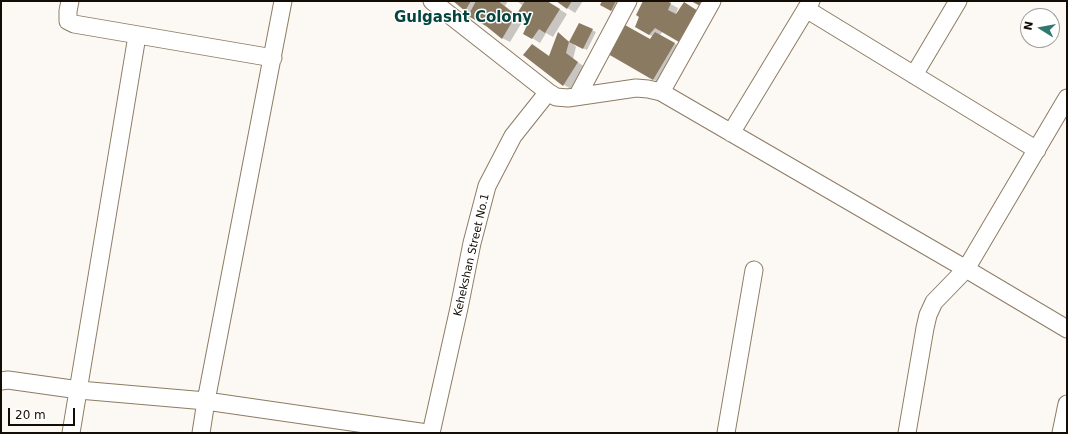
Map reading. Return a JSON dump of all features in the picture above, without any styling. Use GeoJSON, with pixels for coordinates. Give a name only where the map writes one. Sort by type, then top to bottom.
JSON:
{"type":"FeatureCollection","features":[{"type":"Feature","properties":{"kind":"street"},"geometry":{"type":"LineString","coordinates":[[70,1],[68,21],[74,24],[137,36],[273,58]]}},
{"type":"Feature","properties":{"kind":"street"},"geometry":{"type":"LineString","coordinates":[[201,433],[283,1]]}},
{"type":"Feature","properties":{"kind":"street"},"geometry":{"type":"LineString","coordinates":[[432,1],[548,92],[556,96],[568,98],[636,88],[661,92],[966,269],[1067,330]]}},
{"type":"Feature","properties":{"kind":"street"},"geometry":{"type":"LineString","coordinates":[[578,96],[628,1]]}},
{"type":"Feature","properties":{"kind":"street"},"geometry":{"type":"LineString","coordinates":[[661,92],[712,1]]}},
{"type":"Feature","properties":{"kind":"street"},"geometry":{"type":"LineString","coordinates":[[914,75],[958,1]]}},
{"type":"Feature","properties":{"kind":"street"},"geometry":{"type":"LineString","coordinates":[[731,133],[809,5],[914,75],[1037,150]]}},
{"type":"Feature","properties":{"kind":"street"},"geometry":{"type":"LineString","coordinates":[[72,433],[137,36]]}},
{"type":"Feature","properties":{"kind":"street","name":"Kehekshan Street No.1"},"geometry":{"type":"LineString","coordinates":[[431,433],[472,244],[487,186],[512,136],[548,92]]}},
{"type":"Feature","properties":{"kind":"street"},"geometry":{"type":"LineString","coordinates":[[907,433],[928,315],[934,302],[966,269],[1067,98]]}},
{"type":"Feature","properties":{"kind":"street"},"geometry":{"type":"LineString","coordinates":[[726,433],[754,270]]}},
{"type":"Feature","properties":{"kind":"street"},"geometry":{"type":"LineString","coordinates":[[1,381],[8,380],[79,390],[206,401],[427,433]]}},
{"type":"Feature","properties":{"kind":"street"},"geometry":{"type":"LineString","coordinates":[[1061,433],[1067,404]]}},
{"type":"Feature","properties":{"kind":"building"},"geometry":{"type":"Polygon","coordinates":[[[453,1],[471,1],[465,11],[453,1]]]}},
{"type":"Feature","properties":{"kind":"building"},"geometry":{"type":"Polygon","coordinates":[[[476,1],[498,1],[516,15],[502,39],[486,26],[468,16],[476,1]]]}},
{"type":"Feature","properties":{"kind":"building"},"geometry":{"type":"Polygon","coordinates":[[[525,1],[547,1],[560,9],[545,33],[539,29],[532,39],[523,34],[528,23],[516,15],[525,1]]]}},
{"type":"Feature","properties":{"kind":"building"},"geometry":{"type":"Polygon","coordinates":[[[556,1],[572,1],[567,9],[556,1]]]}},
{"type":"Feature","properties":{"kind":"building"},"geometry":{"type":"Polygon","coordinates":[[[602,1],[616,1],[611,11],[600,5],[602,1]]]}},
{"type":"Feature","properties":{"kind":"building"},"geometry":{"type":"Polygon","coordinates":[[[643,1],[667,1],[671,3],[668,10],[676,14],[684,2],[698,11],[679,42],[655,28],[649,35],[635,27],[639,17],[636,15],[643,1]]]}},
{"type":"Feature","properties":{"kind":"building"},"geometry":{"type":"Polygon","coordinates":[[[691,1],[705,1],[702,7],[691,1]]]}},
{"type":"Feature","properties":{"kind":"building"},"geometry":{"type":"Polygon","coordinates":[[[579,23],[593,29],[583,49],[569,42],[579,23]]]}},
{"type":"Feature","properties":{"kind":"building"},"geometry":{"type":"Polygon","coordinates":[[[625,25],[650,39],[655,32],[675,43],[653,80],[608,54],[625,25]]]}},
{"type":"Feature","properties":{"kind":"building"},"geometry":{"type":"Polygon","coordinates":[[[558,32],[569,42],[566,53],[578,62],[563,86],[523,55],[532,44],[549,56],[558,32]]]}},
{"type":"Feature","properties":{"kind":"district","name":"Gulgasht Colony"},"geometry":{"type":"Point","coordinates":[463,18]}}]}
